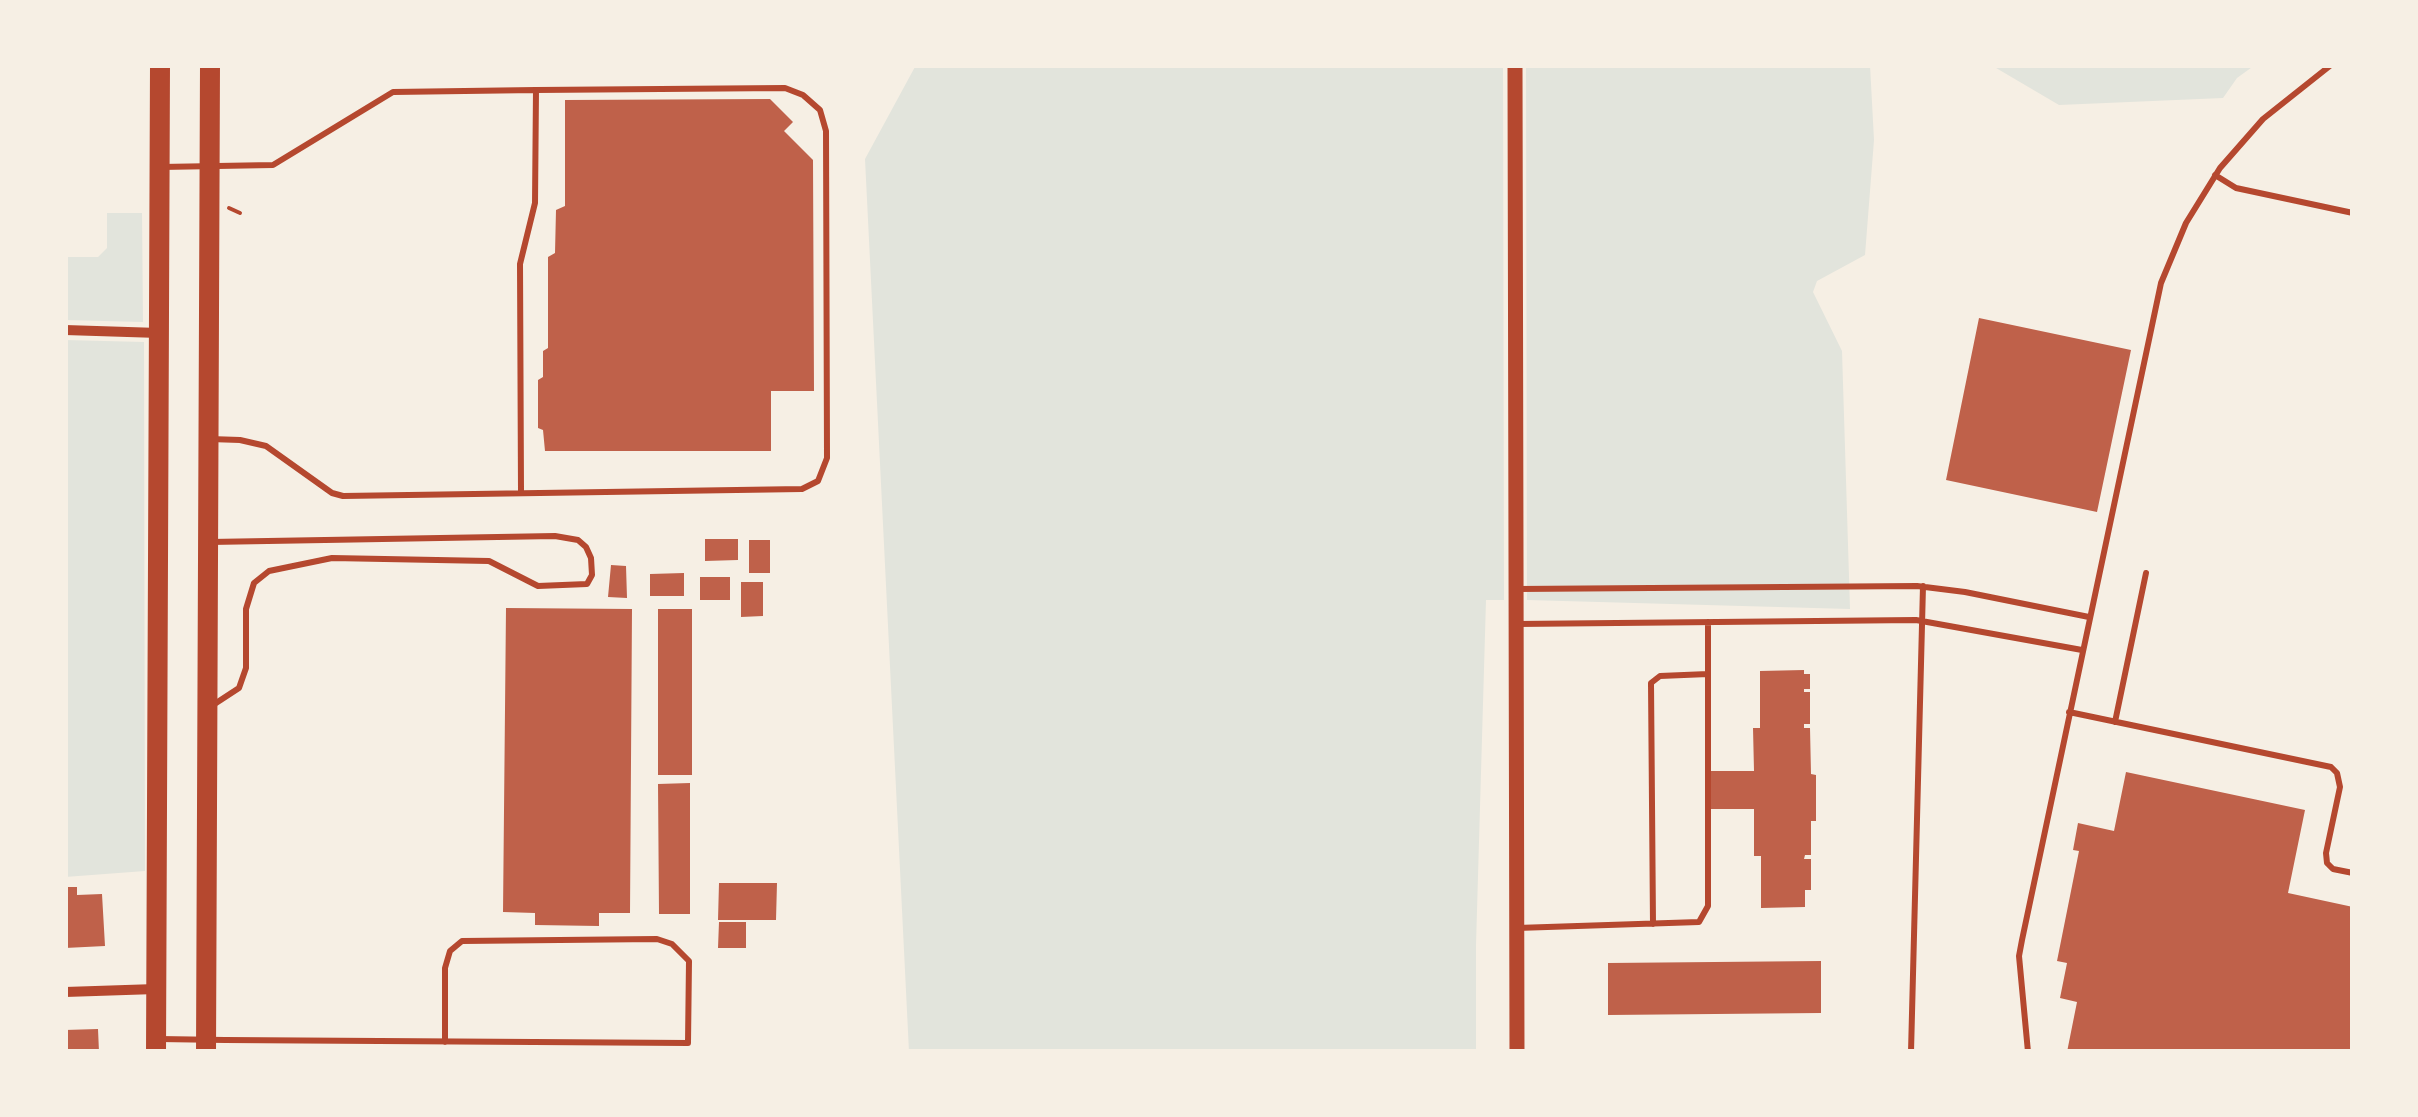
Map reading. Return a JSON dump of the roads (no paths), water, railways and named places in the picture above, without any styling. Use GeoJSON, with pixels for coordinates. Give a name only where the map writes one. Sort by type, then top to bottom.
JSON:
{"type":"FeatureCollection","features":[{"type":"Feature","properties":{"kind":"highway"},"geometry":{"type":"LineString","coordinates":[[156,1046],[160,65]]}},
{"type":"Feature","properties":{"kind":"highway"},"geometry":{"type":"LineString","coordinates":[[206,1046],[210,65]]}},
{"type":"Feature","properties":{"kind":"street"},"geometry":{"type":"LineString","coordinates":[[1515,65],[1516,1052]]}},
{"type":"Feature","properties":{"kind":"street"},"geometry":{"type":"LineString","coordinates":[[65,330],[159,333]]}},
{"type":"Feature","properties":{"kind":"street"},"geometry":{"type":"LineString","coordinates":[[65,992],[156,989]]}},
{"type":"Feature","properties":{"kind":"lane"},"geometry":{"type":"LineString","coordinates":[[2028,1052],[2019,956],[2156,299],[2186,223],[2215,176],[2263,119],[2331,65]]}},
{"type":"Feature","properties":{"kind":"lane"},"geometry":{"type":"LineString","coordinates":[[160,167],[273,165],[393,92],[785,88],[802,95],[820,110],[826,131],[826,458],[818,481],[802,489],[343,496],[332,494],[266,446],[209,439]]}},
{"type":"Feature","properties":{"kind":"lane"},"geometry":{"type":"LineString","coordinates":[[522,492],[520,264],[535,204],[536,90]]}},
{"type":"Feature","properties":{"kind":"lane"},"geometry":{"type":"LineString","coordinates":[[2215,176],[2236,188],[2353,212]]}},
{"type":"Feature","properties":{"kind":"lane"},"geometry":{"type":"LineString","coordinates":[[208,542],[556,536],[578,540],[586,547],[592,575],[587,584],[573,587],[538,586],[489,561],[332,558],[268,571],[254,584],[246,609],[246,668],[238,688],[208,708]]}},
{"type":"Feature","properties":{"kind":"lane"},"geometry":{"type":"LineString","coordinates":[[2116,722],[2146,573]]}},
{"type":"Feature","properties":{"kind":"lane"},"geometry":{"type":"LineString","coordinates":[[1912,1052],[1923,586]]}},
{"type":"Feature","properties":{"kind":"lane"},"geometry":{"type":"LineString","coordinates":[[1515,589],[1923,586],[2089,617]]}},
{"type":"Feature","properties":{"kind":"lane"},"geometry":{"type":"LineString","coordinates":[[1516,624],[1922,620],[2082,650]]}},
{"type":"Feature","properties":{"kind":"lane"},"geometry":{"type":"LineString","coordinates":[[1516,928],[1699,922],[1708,906],[1708,622]]}},
{"type":"Feature","properties":{"kind":"lane"},"geometry":{"type":"LineString","coordinates":[[1653,924],[1651,683],[1660,676],[1708,674]]}},
{"type":"Feature","properties":{"kind":"lane"},"geometry":{"type":"LineString","coordinates":[[2070,712],[2331,766],[2338,773],[2340,787],[2327,862],[2334,869],[2353,873]]}},
{"type":"Feature","properties":{"kind":"lane"},"geometry":{"type":"LineString","coordinates":[[156,1046],[688,1044],[689,961],[672,944],[657,939],[462,941],[450,950],[445,968],[444,1042]]}}]}
